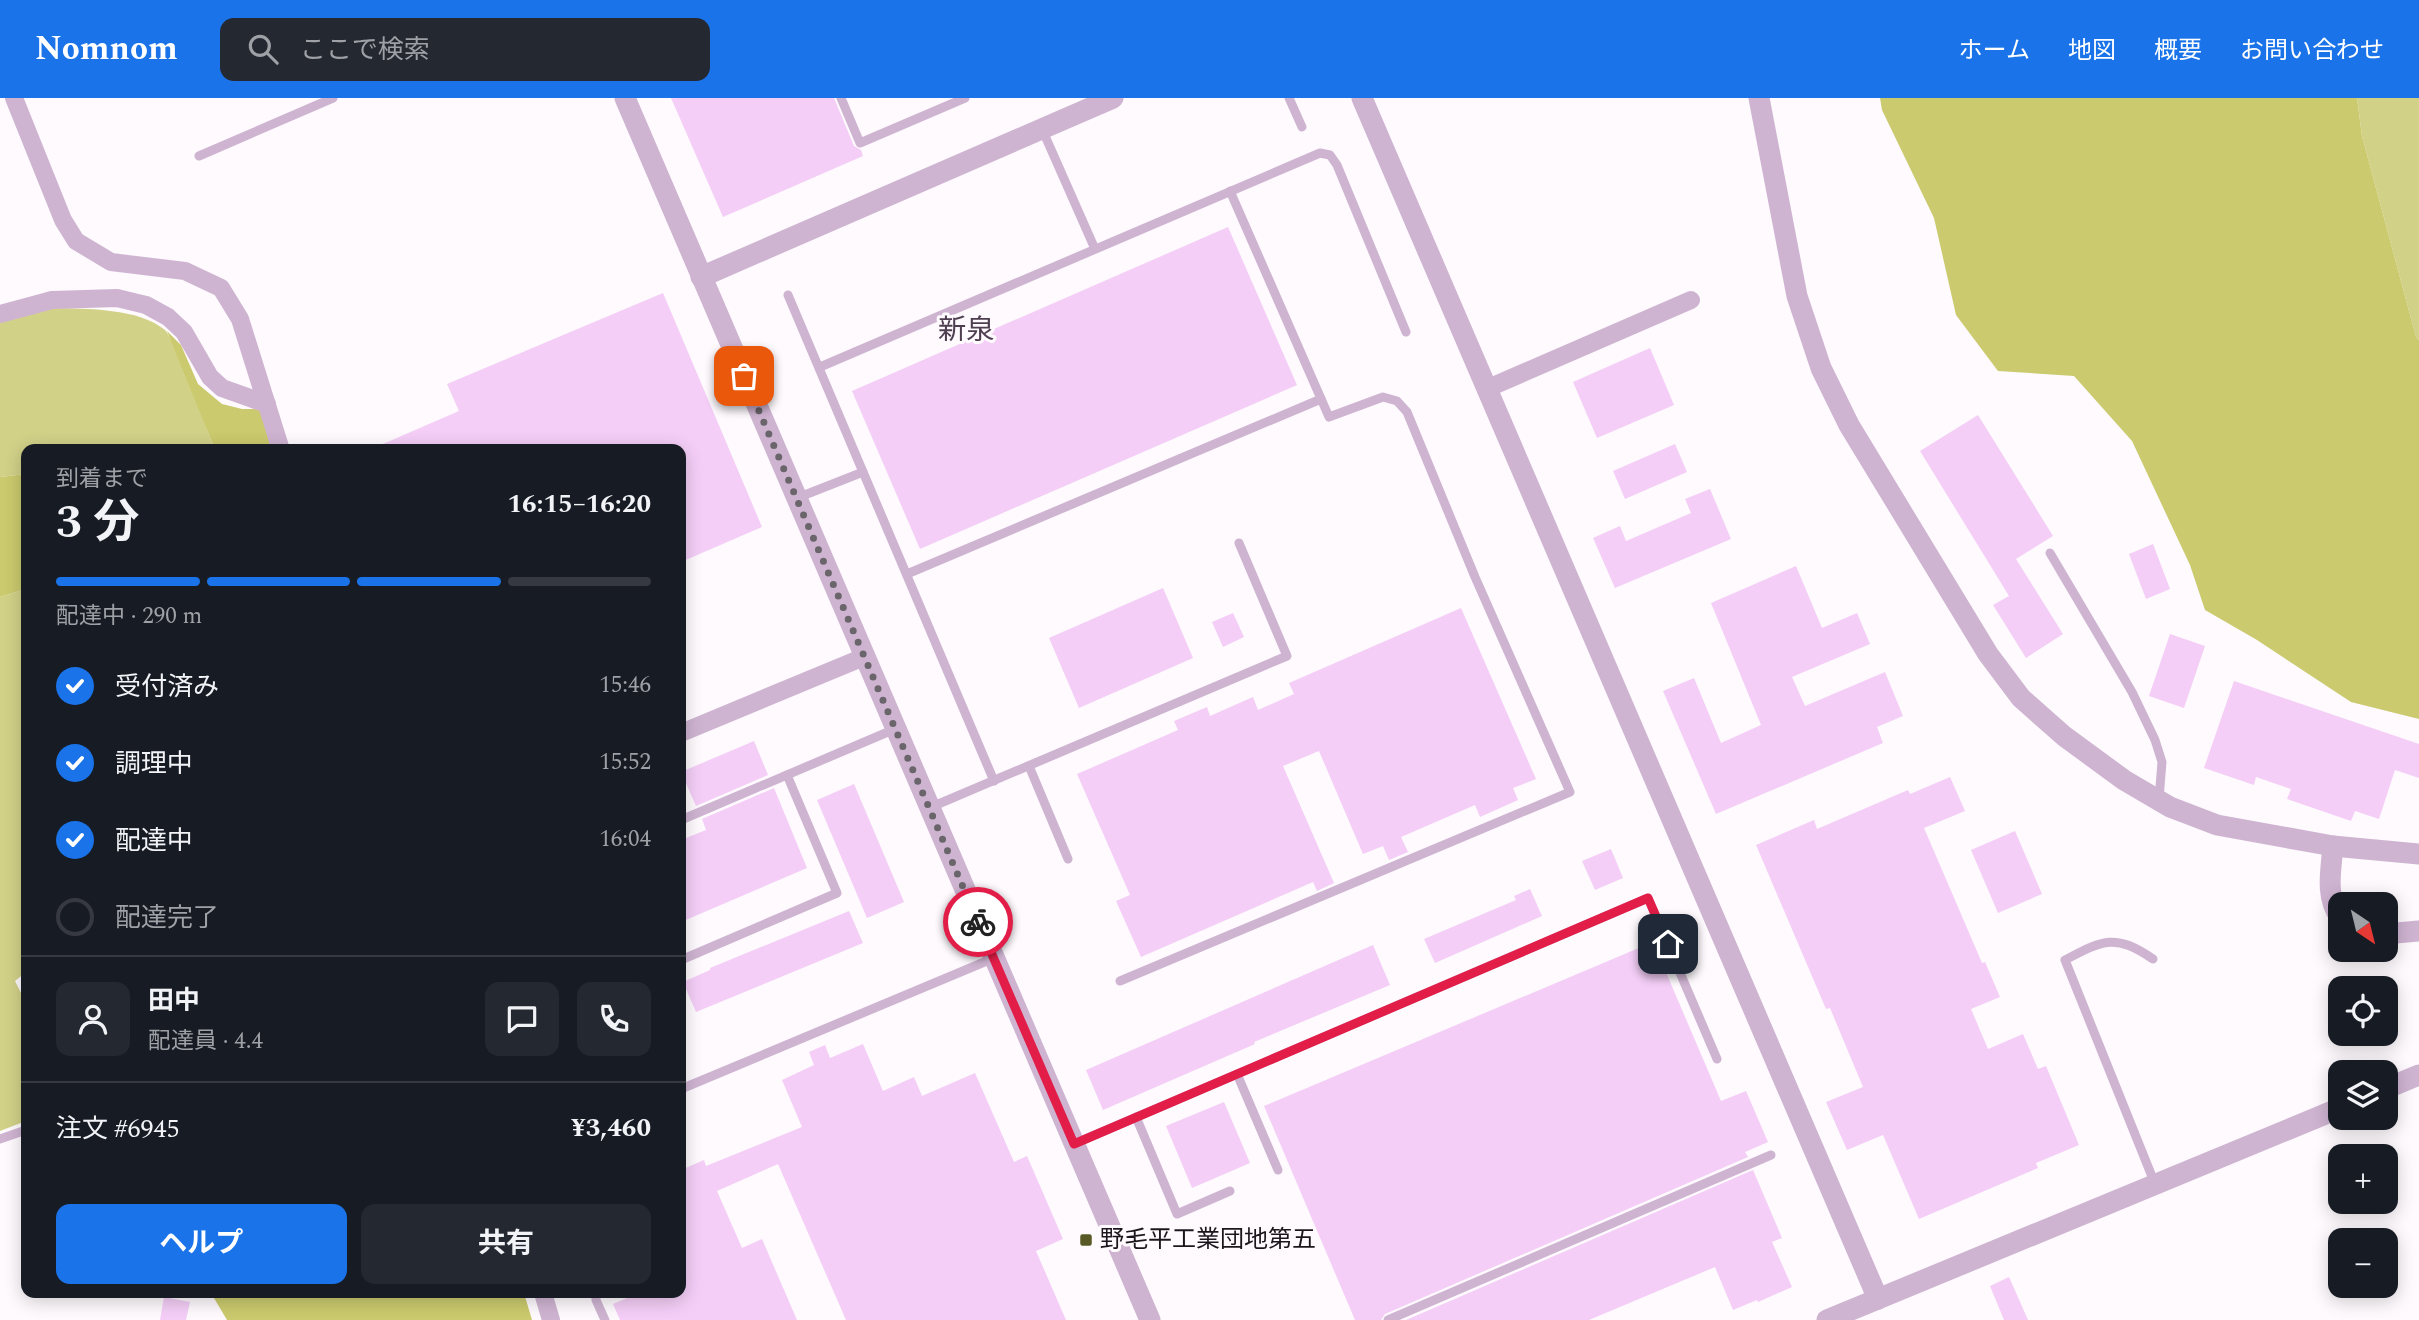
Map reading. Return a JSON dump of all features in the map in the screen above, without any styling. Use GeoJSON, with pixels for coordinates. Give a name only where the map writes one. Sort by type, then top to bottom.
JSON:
{"type":"FeatureCollection","features":[{"type":"Feature","properties":{"kind":"street"},"geometry":{"type":"LineString","coordinates":[[14,98],[63,220],[76,241],[111,262],[185,271],[221,288],[240,318],[279,444]]}},
{"type":"Feature","properties":{"kind":"street"},"geometry":{"type":"LineString","coordinates":[[625,98],[1150,1320]]}},
{"type":"Feature","properties":{"kind":"street"},"geometry":{"type":"LineString","coordinates":[[701,277],[1113,98]]}},
{"type":"Feature","properties":{"kind":"street"},"geometry":{"type":"LineString","coordinates":[[1362,98],[1878,1299]]}},
{"type":"Feature","properties":{"kind":"street"},"geometry":{"type":"LineString","coordinates":[[1759,98],[1797,296],[1821,369],[1849,425],[1988,654],[2021,698],[2064,736],[2124,780],[2158,800],[2217,825],[2333,846],[2419,854]]}},
{"type":"Feature","properties":{"kind":"street"},"geometry":{"type":"LineString","coordinates":[[0,314],[52,300],[117,298],[146,305],[168,317],[184,332],[210,377],[222,388],[267,404]]}},
{"type":"Feature","properties":{"kind":"street"},"geometry":{"type":"LineString","coordinates":[[1486,389],[1691,300]]}},
{"type":"Feature","properties":{"kind":"street"},"geometry":{"type":"LineString","coordinates":[[686,731],[864,657]]}},
{"type":"Feature","properties":{"kind":"street"},"geometry":{"type":"LineString","coordinates":[[2331,892],[2333,846]]}},
{"type":"Feature","properties":{"kind":"street"},"geometry":{"type":"LineString","coordinates":[[2398,933],[2419,931]]}},
{"type":"Feature","properties":{"kind":"street"},"geometry":{"type":"LineString","coordinates":[[2398,1084],[2419,1075]]}},
{"type":"Feature","properties":{"kind":"street"},"geometry":{"type":"LineString","coordinates":[[1827,1320],[2328,1113]]}},
{"type":"Feature","properties":{"kind":"street"},"geometry":{"type":"LineString","coordinates":[[544,1298],[551,1320]]}},
{"type":"Feature","properties":{"kind":"lane"},"geometry":{"type":"LineString","coordinates":[[199,156],[333,98]]}},
{"type":"Feature","properties":{"kind":"lane"},"geometry":{"type":"LineString","coordinates":[[841,98],[860,143],[965,98]]}},
{"type":"Feature","properties":{"kind":"lane"},"geometry":{"type":"LineString","coordinates":[[1289,98],[1301,127]]}},
{"type":"Feature","properties":{"kind":"lane"},"geometry":{"type":"LineString","coordinates":[[1042,129],[1095,249]]}},
{"type":"Feature","properties":{"kind":"lane"},"geometry":{"type":"LineString","coordinates":[[820,367],[1320,153],[1330,155],[1337,165],[1406,332]]}},
{"type":"Feature","properties":{"kind":"lane"},"geometry":{"type":"LineString","coordinates":[[1120,981],[1570,792],[1475,577],[1407,412],[1397,401],[1383,397],[1329,417],[1230,191]]}},
{"type":"Feature","properties":{"kind":"lane"},"geometry":{"type":"LineString","coordinates":[[788,295],[994,781]]}},
{"type":"Feature","properties":{"kind":"lane"},"geometry":{"type":"LineString","coordinates":[[907,574],[1321,399]]}},
{"type":"Feature","properties":{"kind":"lane"},"geometry":{"type":"LineString","coordinates":[[796,499],[863,471]]}},
{"type":"Feature","properties":{"kind":"lane"},"geometry":{"type":"LineString","coordinates":[[929,808],[1287,656],[1239,542]]}},
{"type":"Feature","properties":{"kind":"lane"},"geometry":{"type":"LineString","coordinates":[[2050,553],[2132,692],[2155,740],[2162,762],[2158,800]]}},
{"type":"Feature","properties":{"kind":"lane"},"geometry":{"type":"LineString","coordinates":[[686,818],[895,729]]}},
{"type":"Feature","properties":{"kind":"lane"},"geometry":{"type":"LineString","coordinates":[[1029,766],[1068,859]]}},
{"type":"Feature","properties":{"kind":"lane"},"geometry":{"type":"LineString","coordinates":[[686,958],[837,893],[787,775]]}},
{"type":"Feature","properties":{"kind":"lane"},"geometry":{"type":"LineString","coordinates":[[1074,1144],[1648,898],[1717,1059]]}},
{"type":"Feature","properties":{"kind":"lane"},"geometry":{"type":"LineString","coordinates":[[2153,959],[2137,947],[2117,941],[2096,944],[2065,960],[2155,1184]]}},
{"type":"Feature","properties":{"kind":"lane"},"geometry":{"type":"LineString","coordinates":[[686,1087],[994,958]]}},
{"type":"Feature","properties":{"kind":"lane"},"geometry":{"type":"LineString","coordinates":[[1237,1074],[1278,1170]]}},
{"type":"Feature","properties":{"kind":"lane"},"geometry":{"type":"LineString","coordinates":[[1136,1117],[1177,1214],[1230,1191]]}},
{"type":"Feature","properties":{"kind":"lane"},"geometry":{"type":"LineString","coordinates":[[0,1139],[21,1132]]}},
{"type":"Feature","properties":{"kind":"lane"},"geometry":{"type":"LineString","coordinates":[[1388,1320],[1772,1155]]}},
{"type":"Feature","properties":{"kind":"lane"},"geometry":{"type":"LineString","coordinates":[[596,1298],[605,1320]]}},
{"type":"Feature","properties":{"kind":"shaded area"},"geometry":{"type":"Polygon","coordinates":[[[1880,98],[2357,98],[2362,136],[2419,340],[2419,719],[2351,702],[2257,640],[2205,610],[2190,565],[2132,441],[2074,376],[1998,371],[1956,315],[1934,218],[1882,110],[1880,98]]]}},
{"type":"Feature","properties":{"kind":"shaded area"},"geometry":{"type":"Polygon","coordinates":[[[2357,98],[2419,98],[2419,340],[2362,136],[2357,98]]]}},
{"type":"Feature","properties":{"kind":"shaded area"},"geometry":{"type":"Polygon","coordinates":[[[55,308],[127,314],[154,323],[169,336],[213,444],[21,444],[21,475],[0,477],[0,322],[55,308]]]}},
{"type":"Feature","properties":{"kind":"shaded area"},"geometry":{"type":"Polygon","coordinates":[[[167,331],[181,345],[198,384],[222,404],[242,409],[260,409],[270,444],[213,444],[167,331]]]}},
{"type":"Feature","properties":{"kind":"shaded area"},"geometry":{"type":"Polygon","coordinates":[[[21,475],[21,591],[0,597],[0,477],[21,475]]]}},
{"type":"Feature","properties":{"kind":"shaded area"},"geometry":{"type":"Polygon","coordinates":[[[21,591],[21,976],[15,981],[21,993],[21,1123],[0,1131],[0,597],[21,591]]]}},
{"type":"Feature","properties":{"kind":"shaded area"},"geometry":{"type":"Polygon","coordinates":[[[214,1298],[525,1298],[532,1320],[227,1320],[214,1298]]]}},
{"type":"Feature","properties":{"kind":"building"},"geometry":{"type":"Polygon","coordinates":[[[671,98],[834,98],[854,146],[861,150],[863,156],[723,217],[671,98]]]}},
{"type":"Feature","properties":{"kind":"building"},"geometry":{"type":"Polygon","coordinates":[[[1228,227],[1297,385],[920,549],[852,391],[1228,227]]]}},
{"type":"Feature","properties":{"kind":"building"},"geometry":{"type":"Polygon","coordinates":[[[663,293],[762,527],[686,560],[686,444],[383,444],[459,411],[447,384],[663,293]]]}},
{"type":"Feature","properties":{"kind":"building"},"geometry":{"type":"Polygon","coordinates":[[[1650,348],[1674,405],[1597,438],[1573,382],[1650,348]]]}},
{"type":"Feature","properties":{"kind":"building"},"geometry":{"type":"Polygon","coordinates":[[[1978,415],[2053,536],[2016,559],[2063,634],[2026,658],[1993,605],[2009,596],[1920,451],[1978,415]]]}},
{"type":"Feature","properties":{"kind":"building"},"geometry":{"type":"Polygon","coordinates":[[[1675,444],[1687,472],[1625,499],[1613,471],[1675,444]]]}},
{"type":"Feature","properties":{"kind":"building"},"geometry":{"type":"Polygon","coordinates":[[[1710,489],[1731,539],[1615,588],[1593,538],[1620,526],[1626,541],[1691,513],[1685,499],[1710,489]]]}},
{"type":"Feature","properties":{"kind":"building"},"geometry":{"type":"Polygon","coordinates":[[[2153,544],[2170,589],[2146,599],[2129,554],[2153,544]]]}},
{"type":"Feature","properties":{"kind":"building"},"geometry":{"type":"Polygon","coordinates":[[[1796,566],[1822,628],[1857,613],[1870,644],[1792,677],[1805,706],[1885,672],[1903,716],[1877,727],[1883,743],[1716,814],[1663,691],[1694,678],[1721,743],[1761,725],[1711,603],[1796,566]]]}},
{"type":"Feature","properties":{"kind":"building"},"geometry":{"type":"Polygon","coordinates":[[[1163,588],[1193,658],[1079,708],[1049,638],[1163,588]]]}},
{"type":"Feature","properties":{"kind":"building"},"geometry":{"type":"Polygon","coordinates":[[[1461,608],[1536,779],[1513,788],[1518,800],[1480,817],[1475,805],[1401,837],[1408,852],[1389,860],[1383,846],[1363,854],[1319,751],[1283,766],[1334,883],[1317,891],[1313,882],[1141,957],[1116,901],[1130,895],[1077,774],[1178,730],[1174,721],[1207,707],[1210,716],[1253,697],[1258,710],[1294,694],[1289,683],[1461,608]]]}},
{"type":"Feature","properties":{"kind":"building"},"geometry":{"type":"Polygon","coordinates":[[[1233,613],[1244,637],[1223,647],[1212,622],[1233,613]]]}},
{"type":"Feature","properties":{"kind":"building"},"geometry":{"type":"Polygon","coordinates":[[[2170,634],[2205,646],[2184,708],[2149,696],[2170,634]]]}},
{"type":"Feature","properties":{"kind":"building"},"geometry":{"type":"Polygon","coordinates":[[[2234,681],[2419,744],[2419,778],[2395,770],[2379,819],[2355,811],[2351,821],[2287,799],[2291,789],[2256,777],[2254,785],[2204,768],[2234,681]]]}},
{"type":"Feature","properties":{"kind":"building"},"geometry":{"type":"Polygon","coordinates":[[[754,741],[768,775],[696,806],[686,783],[686,770],[754,741]]]}},
{"type":"Feature","properties":{"kind":"building"},"geometry":{"type":"Polygon","coordinates":[[[1950,777],[1965,811],[1924,828],[1982,963],[1985,962],[2000,997],[1971,1009],[1988,1049],[2023,1034],[2038,1069],[2046,1066],[2079,1145],[2036,1163],[2038,1168],[1919,1219],[1883,1135],[1847,1150],[1826,1102],[1863,1087],[1830,1008],[1826,1009],[1756,845],[1814,820],[1817,829],[1908,790],[1910,794],[1950,777]]]}},
{"type":"Feature","properties":{"kind":"building"},"geometry":{"type":"Polygon","coordinates":[[[854,784],[904,902],[867,918],[817,800],[854,784]]]}},
{"type":"Feature","properties":{"kind":"building"},"geometry":{"type":"Polygon","coordinates":[[[774,788],[807,868],[686,920],[686,838],[706,830],[702,819],[774,788]]]}},
{"type":"Feature","properties":{"kind":"building"},"geometry":{"type":"Polygon","coordinates":[[[2015,831],[2042,894],[1998,913],[1971,850],[2015,831]]]}},
{"type":"Feature","properties":{"kind":"building"},"geometry":{"type":"Polygon","coordinates":[[[1611,849],[1623,878],[1595,890],[1582,861],[1611,849]]]}},
{"type":"Feature","properties":{"kind":"building"},"geometry":{"type":"Polygon","coordinates":[[[1530,889],[1542,916],[1435,963],[1424,939],[1516,900],[1514,896],[1530,889]]]}},
{"type":"Feature","properties":{"kind":"building"},"geometry":{"type":"Polygon","coordinates":[[[849,911],[863,943],[696,1012],[686,989],[686,981],[710,968],[849,911]]]}},
{"type":"Feature","properties":{"kind":"building"},"geometry":{"type":"Polygon","coordinates":[[[1653,942],[1721,1101],[1746,1091],[1768,1142],[1745,1152],[1748,1157],[1385,1314],[1381,1320],[1355,1320],[1264,1106],[1653,942]]]}},
{"type":"Feature","properties":{"kind":"building"},"geometry":{"type":"Polygon","coordinates":[[[1373,945],[1390,985],[1103,1110],[1086,1070],[1373,945]]]}},
{"type":"Feature","properties":{"kind":"building"},"geometry":{"type":"Polygon","coordinates":[[[863,1044],[883,1091],[914,1077],[922,1096],[975,1073],[1014,1162],[1027,1156],[1063,1239],[1036,1251],[1066,1320],[846,1320],[778,1164],[717,1191],[742,1248],[762,1239],[797,1320],[620,1320],[613,1304],[627,1298],[686,1298],[686,1168],[704,1160],[706,1166],[802,1127],[782,1080],[814,1065],[809,1052],[825,1045],[830,1058],[863,1044]]]}},
{"type":"Feature","properties":{"kind":"building"},"geometry":{"type":"Polygon","coordinates":[[[1224,1102],[1250,1163],[1192,1188],[1166,1126],[1224,1102]]]}},
{"type":"Feature","properties":{"kind":"building"},"geometry":{"type":"Polygon","coordinates":[[[1753,1170],[1782,1238],[1772,1242],[1792,1287],[1758,1302],[1757,1300],[1733,1310],[1715,1267],[1589,1320],[1406,1320],[1753,1170]]]}},
{"type":"Feature","properties":{"kind":"building"},"geometry":{"type":"Polygon","coordinates":[[[2009,1277],[2028,1320],[2004,1320],[1990,1286],[2009,1277]]]}},
{"type":"Feature","properties":{"kind":"building"},"geometry":{"type":"Polygon","coordinates":[[[164,1298],[190,1302],[186,1320],[160,1320],[164,1298]]]}},
{"type":"Feature","properties":{"kind":"way so far"},"geometry":{"type":"LineString","coordinates":[[744,376],[978,922]]}},
{"type":"Feature","properties":{"kind":"place","name":"野毛平工業団地第五"},"geometry":{"type":"Point","coordinates":[1086,1240]}},
{"type":"Feature","properties":{"kind":"district","name":"新泉"},"geometry":{"type":"Point","coordinates":[966,330]}},
{"type":"Feature","properties":{"kind":"route"},"geometry":{"type":"LineString","coordinates":[[978,922],[1074,1144],[1648,898],[1668,944]]}}]}
